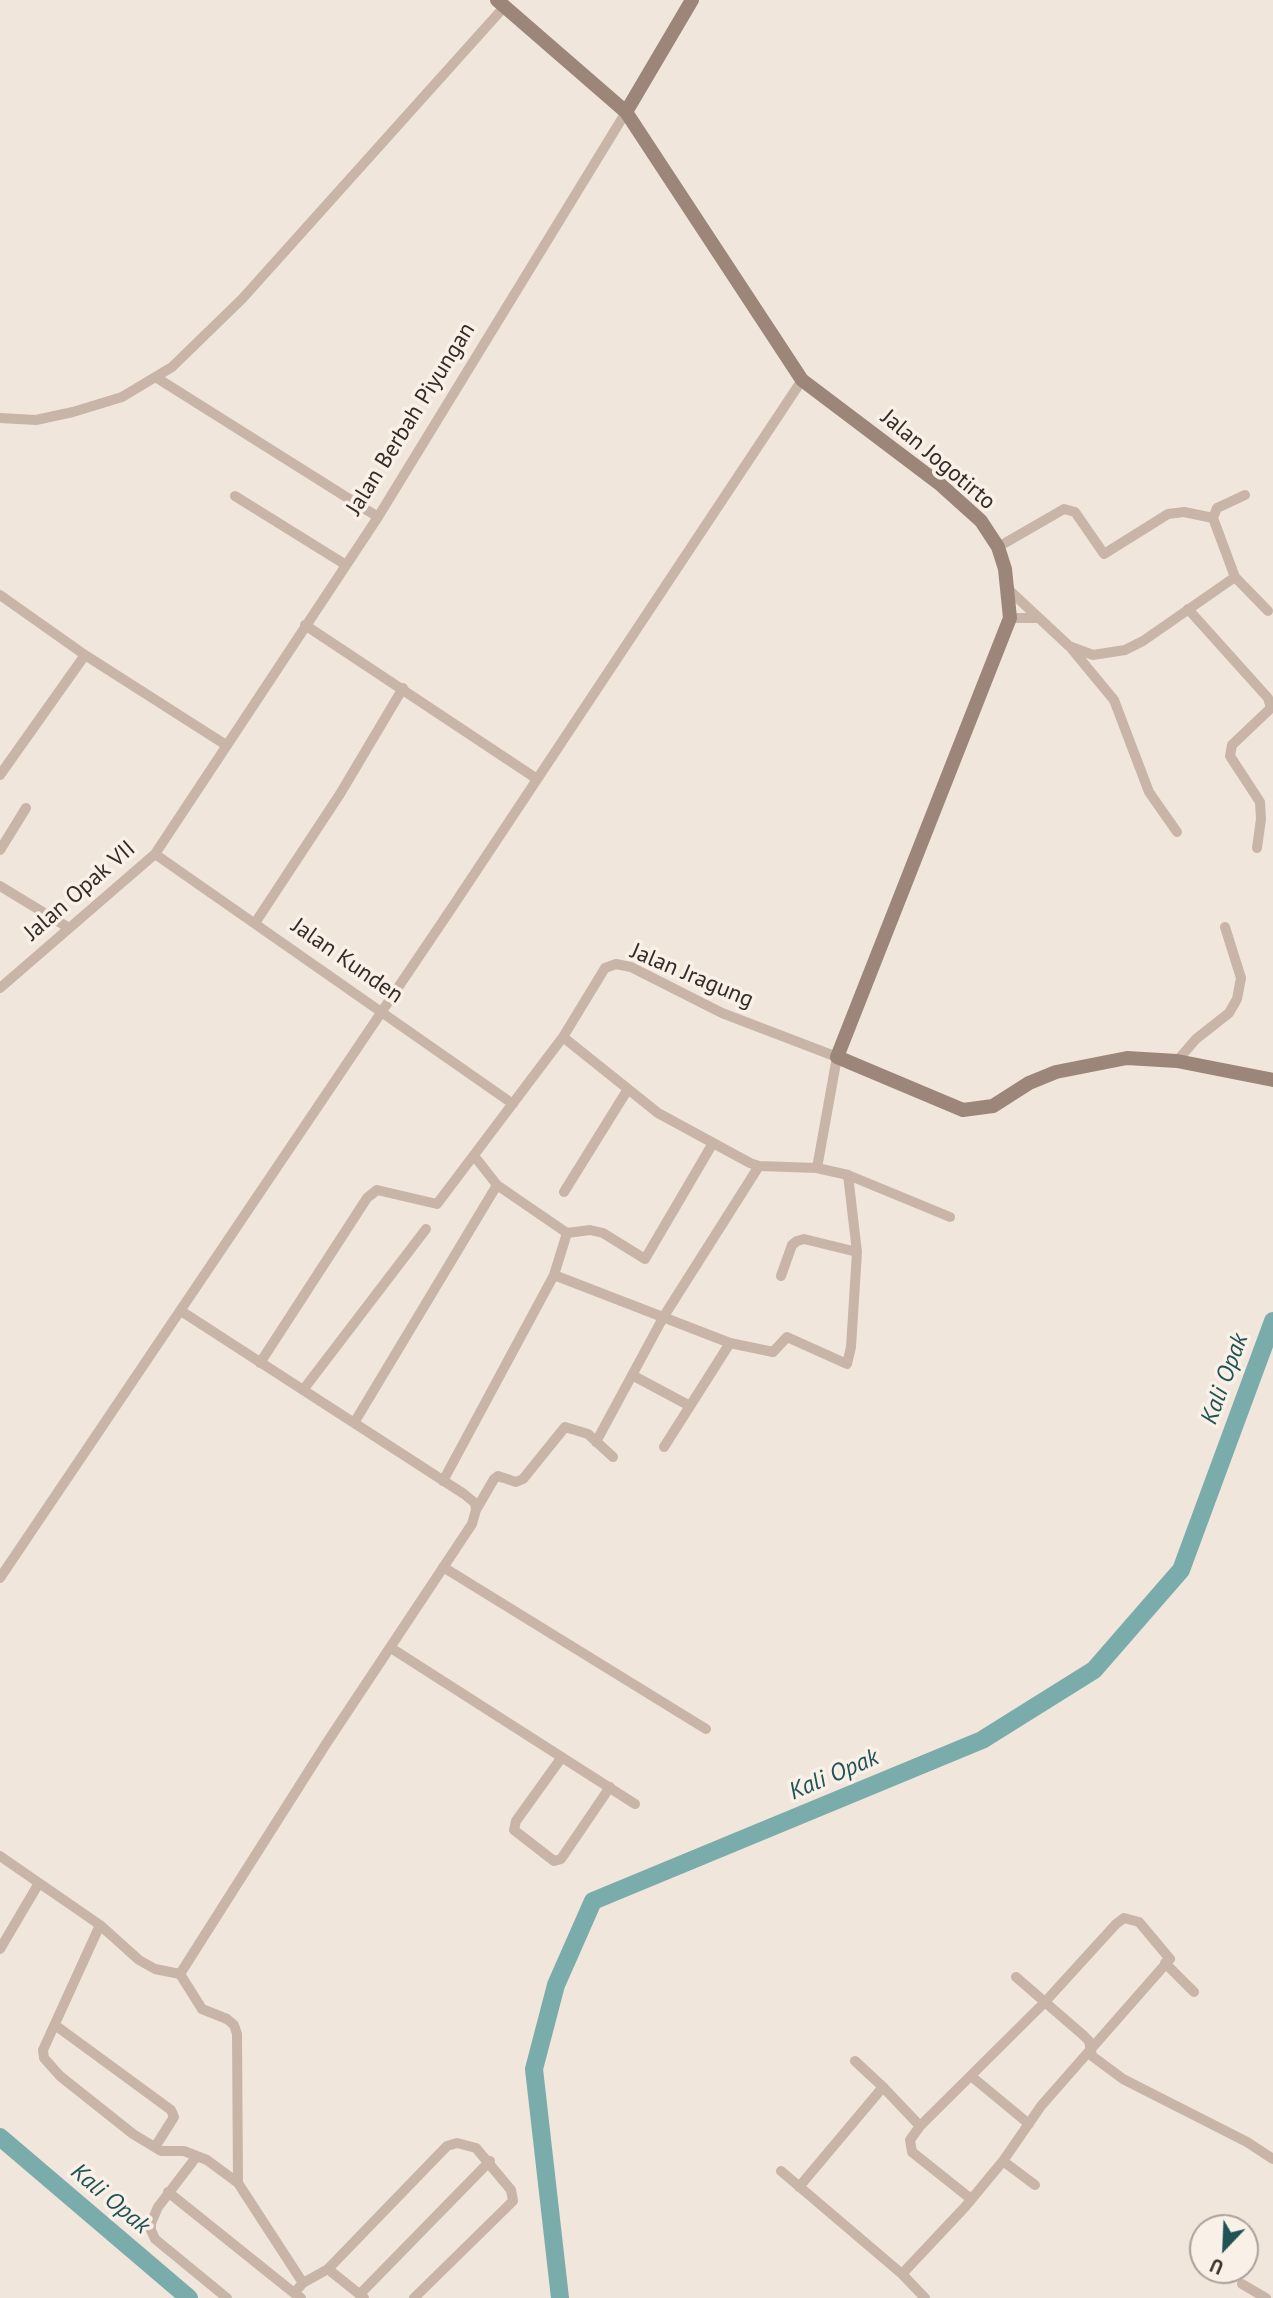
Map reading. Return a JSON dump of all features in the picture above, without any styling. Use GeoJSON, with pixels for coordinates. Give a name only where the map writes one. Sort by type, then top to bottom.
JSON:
{"type":"FeatureCollection","features":[{"type":"Feature","properties":{"kind":"street","name":"Jalan Berbah Piyungan"},"geometry":{"type":"LineString","coordinates":[[155,854],[304,625],[378,517],[692,0]]}},
{"type":"Feature","properties":{"kind":"street","name":"Jalan Jogotirto"},"geometry":{"type":"LineString","coordinates":[[501,3],[626,112],[802,380],[941,485],[981,521],[998,547],[1009,590],[1010,618],[837,1057]]}},
{"type":"Feature","properties":{"kind":"street"},"geometry":{"type":"LineString","coordinates":[[0,418],[36,419],[73,412],[122,397],[157,378],[242,299],[501,3]]}},
{"type":"Feature","properties":{"kind":"street"},"geometry":{"type":"LineString","coordinates":[[157,378],[378,517]]}},
{"type":"Feature","properties":{"kind":"street"},"geometry":{"type":"LineString","coordinates":[[0,1578],[383,1010],[802,380]]}},
{"type":"Feature","properties":{"kind":"street"},"geometry":{"type":"LineString","coordinates":[[1245,495],[1217,508],[1213,518],[1235,576],[1268,611]]}},
{"type":"Feature","properties":{"kind":"street"},"geometry":{"type":"LineString","coordinates":[[235,496],[346,565]]}},
{"type":"Feature","properties":{"kind":"street"},"geometry":{"type":"LineString","coordinates":[[998,547],[1064,509],[1075,512],[1104,554],[1168,514],[1184,512],[1213,518]]}},
{"type":"Feature","properties":{"kind":"street"},"geometry":{"type":"LineString","coordinates":[[1069,646],[1093,655],[1125,650],[1143,641],[1235,576]]}},
{"type":"Feature","properties":{"kind":"street"},"geometry":{"type":"LineString","coordinates":[[1009,590],[1069,646],[1114,700],[1149,792],[1177,832]]}},
{"type":"Feature","properties":{"kind":"street"},"geometry":{"type":"LineString","coordinates":[[0,595],[85,655],[226,745]]}},
{"type":"Feature","properties":{"kind":"street"},"geometry":{"type":"LineString","coordinates":[[1188,609],[1268,698],[1271,708],[1232,745],[1230,756],[1260,802],[1261,819],[1257,848]]}},
{"type":"Feature","properties":{"kind":"street"},"geometry":{"type":"LineString","coordinates":[[1010,618],[1037,618]]}},
{"type":"Feature","properties":{"kind":"street"},"geometry":{"type":"LineString","coordinates":[[304,625],[537,779]]}},
{"type":"Feature","properties":{"kind":"street"},"geometry":{"type":"LineString","coordinates":[[0,775],[85,655]]}},
{"type":"Feature","properties":{"kind":"street"},"geometry":{"type":"LineString","coordinates":[[255,923],[403,688]]}},
{"type":"Feature","properties":{"kind":"street"},"geometry":{"type":"LineString","coordinates":[[0,850],[26,808]]}},
{"type":"Feature","properties":{"kind":"street","name":"Jalan Kunden"},"geometry":{"type":"LineString","coordinates":[[155,854],[383,1010],[513,1104]]}},
{"type":"Feature","properties":{"kind":"street","name":"Jalan Opak VII"},"geometry":{"type":"LineString","coordinates":[[0,988],[155,854]]}},
{"type":"Feature","properties":{"kind":"street"},"geometry":{"type":"LineString","coordinates":[[0,886],[69,928]]}},
{"type":"Feature","properties":{"kind":"street"},"geometry":{"type":"LineString","coordinates":[[1177,1061],[1189,1046],[1229,1013],[1237,999],[1241,978],[1225,927]]}},
{"type":"Feature","properties":{"kind":"street","name":"Jalan Jragung"},"geometry":{"type":"LineString","coordinates":[[260,1363],[367,1198],[377,1190],[437,1204],[563,1037],[605,968],[616,964],[631,967],[712,1009],[837,1057]]}},
{"type":"Feature","properties":{"kind":"street"},"geometry":{"type":"LineString","coordinates":[[563,1037],[658,1113],[759,1166],[817,1168],[848,1175],[950,1217]]}},
{"type":"Feature","properties":{"kind":"street"},"geometry":{"type":"LineString","coordinates":[[817,1168],[837,1057],[963,1110],[993,1106],[1029,1083],[1091,1063],[1127,1058],[1177,1061],[1273,1080]]}},
{"type":"Feature","properties":{"kind":"street"},"geometry":{"type":"LineString","coordinates":[[564,1192],[628,1089]]}},
{"type":"Feature","properties":{"kind":"street"},"geometry":{"type":"LineString","coordinates":[[475,1157],[497,1185],[568,1233],[590,1230],[603,1233],[645,1259],[713,1143]]}},
{"type":"Feature","properties":{"kind":"street"},"geometry":{"type":"LineString","coordinates":[[596,1442],[664,1316],[759,1166]]}},
{"type":"Feature","properties":{"kind":"street"},"geometry":{"type":"LineString","coordinates":[[554,1275],[730,1343],[773,1352],[787,1337],[846,1364],[851,1347],[857,1252],[848,1175]]}},
{"type":"Feature","properties":{"kind":"street"},"geometry":{"type":"LineString","coordinates":[[354,1423],[497,1185]]}},
{"type":"Feature","properties":{"kind":"street"},"geometry":{"type":"LineString","coordinates":[[303,1390],[426,1229]]}},
{"type":"Feature","properties":{"kind":"street"},"geometry":{"type":"LineString","coordinates":[[443,1481],[554,1275],[568,1233]]}},
{"type":"Feature","properties":{"kind":"street"},"geometry":{"type":"LineString","coordinates":[[781,1276],[792,1245],[797,1241],[804,1239],[857,1252]]}},
{"type":"Feature","properties":{"kind":"street"},"geometry":{"type":"LineString","coordinates":[[181,1311],[443,1481],[475,1503],[476,1510]]}},
{"type":"Feature","properties":{"kind":"street"},"geometry":{"type":"LineString","coordinates":[[664,1447],[730,1343]]}},
{"type":"Feature","properties":{"kind":"street"},"geometry":{"type":"LineString","coordinates":[[632,1375],[690,1406]]}},
{"type":"Feature","properties":{"kind":"street"},"geometry":{"type":"LineString","coordinates":[[180,1974],[326,1744],[472,1524],[476,1510],[494,1479],[498,1476],[516,1482],[523,1479],[565,1427],[588,1434],[612,1457]]}},
{"type":"Feature","properties":{"kind":"street"},"geometry":{"type":"LineString","coordinates":[[443,1567],[706,1729]]}},
{"type":"Feature","properties":{"kind":"street"},"geometry":{"type":"LineString","coordinates":[[391,1648],[635,1804]]}},
{"type":"Feature","properties":{"kind":"street"},"geometry":{"type":"LineString","coordinates":[[562,1757],[516,1821],[514,1830],[554,1861],[561,1859],[610,1787]]}},
{"type":"Feature","properties":{"kind":"street"},"geometry":{"type":"LineString","coordinates":[[0,1856],[100,1925],[139,1960],[155,1969],[180,1974],[202,2009],[227,2019],[237,2034],[238,2183]]}},
{"type":"Feature","properties":{"kind":"street"},"geometry":{"type":"LineString","coordinates":[[0,1949],[39,1883]]}},
{"type":"Feature","properties":{"kind":"street"},"geometry":{"type":"LineString","coordinates":[[902,2274],[971,2199],[1091,2048],[1165,1964],[1170,1955],[1139,1922],[1124,1918],[1044,2003],[920,2126],[910,2140],[912,2152],[971,2199]]}},
{"type":"Feature","properties":{"kind":"street"},"geometry":{"type":"LineString","coordinates":[[100,1925],[43,2050],[51,2068],[133,2134],[167,2152],[184,2151],[197,2156],[238,2183],[303,2283]]}},
{"type":"Feature","properties":{"kind":"street"},"geometry":{"type":"LineString","coordinates":[[1165,1964],[1195,1992]]}},
{"type":"Feature","properties":{"kind":"street"},"geometry":{"type":"LineString","coordinates":[[1016,1977],[1083,2035],[1091,2048],[1092,2056],[1123,2079],[1247,2142],[1273,2159]]}},
{"type":"Feature","properties":{"kind":"street"},"geometry":{"type":"LineString","coordinates":[[55,2025],[171,2110],[174,2117],[155,2147]]}},
{"type":"Feature","properties":{"kind":"street"},"geometry":{"type":"LineString","coordinates":[[855,2061],[920,2126]]}},
{"type":"Feature","properties":{"kind":"street"},"geometry":{"type":"LineString","coordinates":[[971,2076],[1029,2124]]}},
{"type":"Feature","properties":{"kind":"street"},"geometry":{"type":"LineString","coordinates":[[799,2187],[883,2087]]}},
{"type":"Feature","properties":{"kind":"street"},"geometry":{"type":"LineString","coordinates":[[168,2192],[298,2295],[303,2283],[328,2269],[447,2146],[457,2143],[476,2148],[490,2161],[511,2190],[513,2201],[414,2298]]}},
{"type":"Feature","properties":{"kind":"street"},"geometry":{"type":"LineString","coordinates":[[197,2156],[168,2192],[151,2223],[155,2239],[226,2298]]}},
{"type":"Feature","properties":{"kind":"street"},"geometry":{"type":"LineString","coordinates":[[328,2269],[362,2296],[490,2161]]}},
{"type":"Feature","properties":{"kind":"street"},"geometry":{"type":"LineString","coordinates":[[1003,2161],[1035,2185]]}},
{"type":"Feature","properties":{"kind":"street"},"geometry":{"type":"LineString","coordinates":[[781,2171],[902,2274],[925,2298]]}},
{"type":"Feature","properties":{"kind":"street"},"geometry":{"type":"LineString","coordinates":[[1242,2284],[1266,2298]]}},
{"type":"Feature","properties":{"kind":"waterway","name":"Kali Opak"},"geometry":{"type":"LineString","coordinates":[[560,2298],[534,2069],[556,1985],[593,1901],[982,1740],[1094,1670],[1181,1570],[1273,1321]]}},
{"type":"Feature","properties":{"kind":"waterway","name":"Kali Opak"},"geometry":{"type":"LineString","coordinates":[[0,2137],[189,2298]]}}]}
